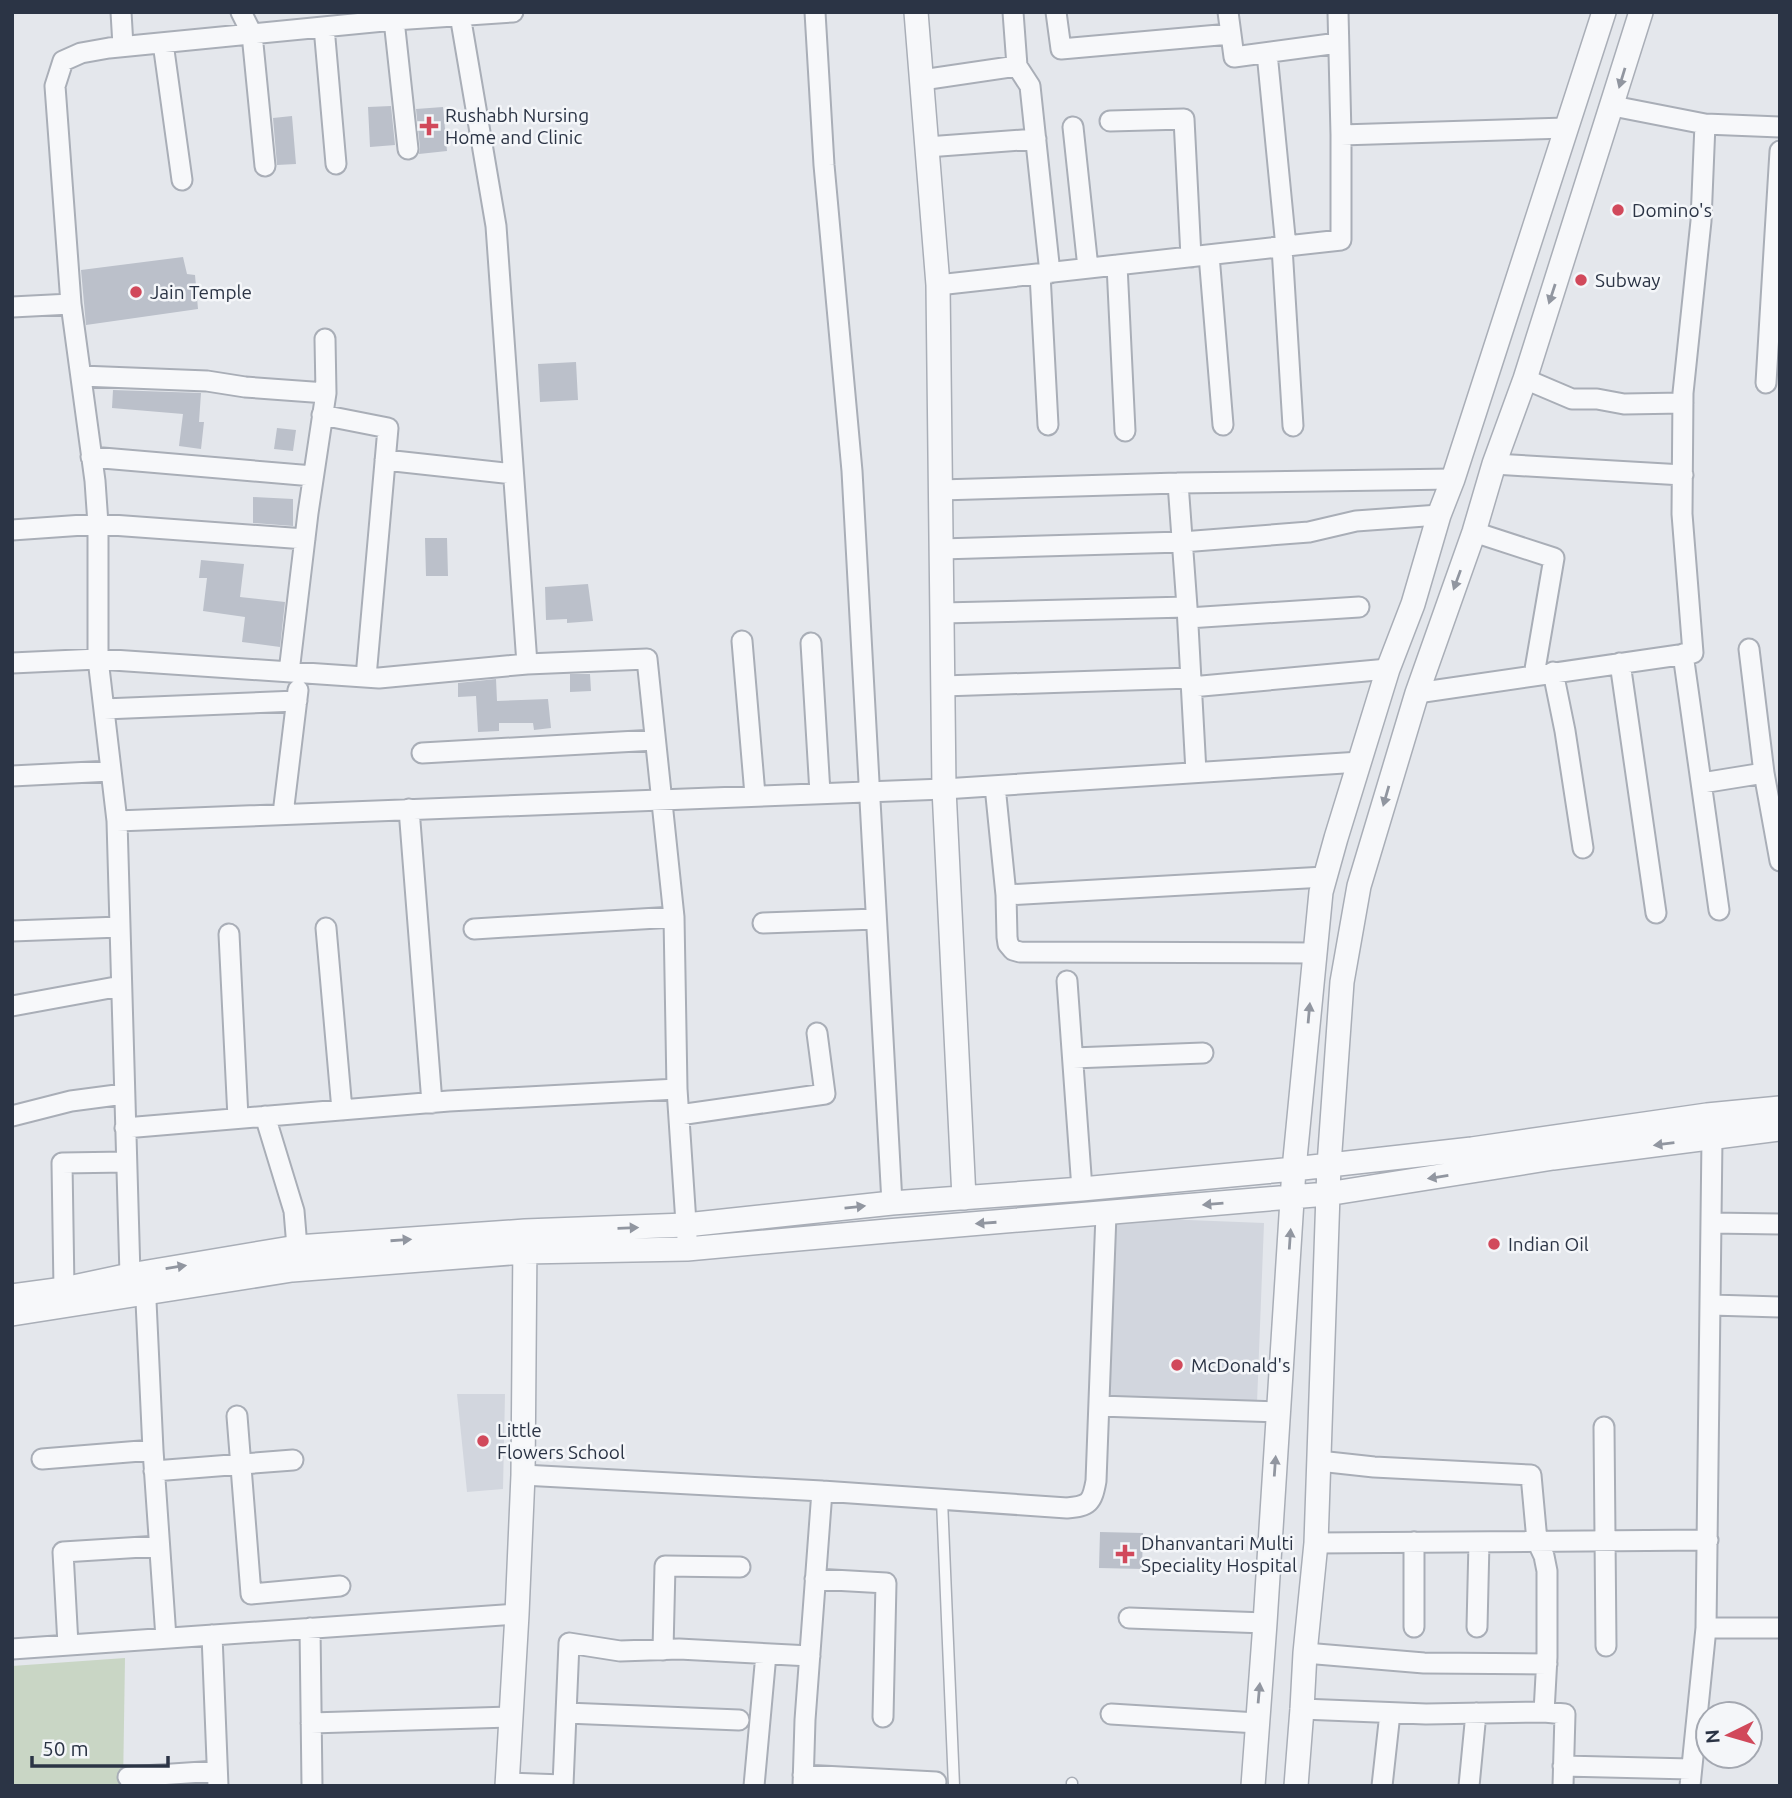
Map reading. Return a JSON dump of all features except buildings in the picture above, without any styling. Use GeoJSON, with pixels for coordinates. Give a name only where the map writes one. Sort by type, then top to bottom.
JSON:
{"type":"FeatureCollection","features":[{"type":"Feature","properties":{"kind":"street"},"geometry":{"type":"LineString","coordinates":[[121,12],[122,46]]}},
{"type":"Feature","properties":{"kind":"street"},"geometry":{"type":"LineString","coordinates":[[241,12],[252,34],[265,166]]}},
{"type":"Feature","properties":{"kind":"street"},"geometry":{"type":"LineString","coordinates":[[166,1638],[140,1280],[126,1162],[117,821],[98,659],[98,524],[92,457],[71,304],[55,86],[63,61],[81,53],[122,46],[252,34],[335,22],[394,20],[418,15],[460,16],[513,12]]}},
{"type":"Feature","properties":{"kind":"street"},"geometry":{"type":"LineString","coordinates":[[815,12],[824,165],[852,471],[892,1203]]}},
{"type":"Feature","properties":{"kind":"street"},"geometry":{"type":"LineString","coordinates":[[916,12],[938,285],[944,789],[964,1198]]}},
{"type":"Feature","properties":{"kind":"street"},"geometry":{"type":"LineString","coordinates":[[1013,12],[1017,66],[1030,86],[1036,139],[1045,273],[1048,425]]}},
{"type":"Feature","properties":{"kind":"street"},"geometry":{"type":"LineString","coordinates":[[1056,12],[1061,48],[1230,34]]}},
{"type":"Feature","properties":{"kind":"street"},"geometry":{"type":"LineString","coordinates":[[1228,12],[1234,57],[1338,43]]}},
{"type":"Feature","properties":{"kind":"street"},"geometry":{"type":"LineString","coordinates":[[938,285],[1341,240],[1342,135],[1338,12]]}},
{"type":"Feature","properties":{"kind":"street"},"geometry":{"type":"LineString","coordinates":[[1253,1786],[1294,1170],[1318,916],[1325,877],[1388,669],[1413,604],[1439,515],[1604,12]]}},
{"type":"Feature","properties":{"kind":"street"},"geometry":{"type":"LineString","coordinates":[[1296,1786],[1316,1543],[1329,1165],[1342,982],[1359,886],[1416,692],[1474,532],[1494,464],[1525,379],[1642,12]]}},
{"type":"Feature","properties":{"kind":"street"},"geometry":{"type":"LineString","coordinates":[[460,16],[496,226],[527,664]]}},
{"type":"Feature","properties":{"kind":"street"},"geometry":{"type":"LineString","coordinates":[[394,20],[408,149]]}},
{"type":"Feature","properties":{"kind":"street"},"geometry":{"type":"LineString","coordinates":[[335,22],[336,164]]}},
{"type":"Feature","properties":{"kind":"street"},"geometry":{"type":"LineString","coordinates":[[163,43],[182,180]]}},
{"type":"Feature","properties":{"kind":"street"},"geometry":{"type":"LineString","coordinates":[[1267,53],[1284,247],[1293,426]]}},
{"type":"Feature","properties":{"kind":"street"},"geometry":{"type":"LineString","coordinates":[[922,80],[1017,66]]}},
{"type":"Feature","properties":{"kind":"street"},"geometry":{"type":"LineString","coordinates":[[1613,106],[1706,124],[1780,127]]}},
{"type":"Feature","properties":{"kind":"street"},"geometry":{"type":"LineString","coordinates":[[1110,121],[1184,119],[1223,425]]}},
{"type":"Feature","properties":{"kind":"street"},"geometry":{"type":"LineString","coordinates":[[1416,692],[1693,653],[1682,514],[1683,403],[1701,221],[1706,124]]}},
{"type":"Feature","properties":{"kind":"street"},"geometry":{"type":"LineString","coordinates":[[1073,127],[1088,268]]}},
{"type":"Feature","properties":{"kind":"street"},"geometry":{"type":"LineString","coordinates":[[1342,135],[1566,128]]}},
{"type":"Feature","properties":{"kind":"street"},"geometry":{"type":"LineString","coordinates":[[927,147],[1036,139]]}},
{"type":"Feature","properties":{"kind":"street"},"geometry":{"type":"LineString","coordinates":[[1766,383],[1780,151]]}},
{"type":"Feature","properties":{"kind":"street"},"geometry":{"type":"LineString","coordinates":[[1117,265],[1125,431]]}},
{"type":"Feature","properties":{"kind":"street"},"geometry":{"type":"LineString","coordinates":[[12,307],[71,304]]}},
{"type":"Feature","properties":{"kind":"street"},"geometry":{"type":"LineString","coordinates":[[283,814],[297,701],[294,672],[305,539],[326,393],[325,339]]}},
{"type":"Feature","properties":{"kind":"street"},"geometry":{"type":"LineString","coordinates":[[81,376],[207,381],[245,387],[326,393]]}},
{"type":"Feature","properties":{"kind":"street"},"geometry":{"type":"LineString","coordinates":[[1525,379],[1572,399],[1597,399],[1624,404],[1683,403]]}},
{"type":"Feature","properties":{"kind":"street"},"geometry":{"type":"LineString","coordinates":[[322,415],[388,428],[366,677]]}},
{"type":"Feature","properties":{"kind":"street"},"geometry":{"type":"LineString","coordinates":[[92,457],[313,476]]}},
{"type":"Feature","properties":{"kind":"street"},"geometry":{"type":"LineString","coordinates":[[385,460],[513,474]]}},
{"type":"Feature","properties":{"kind":"street"},"geometry":{"type":"LineString","coordinates":[[1494,464],[1682,475]]}},
{"type":"Feature","properties":{"kind":"street"},"geometry":{"type":"LineString","coordinates":[[940,490],[1453,479]]}},
{"type":"Feature","properties":{"kind":"street"},"geometry":{"type":"LineString","coordinates":[[1178,483],[1196,772]]}},
{"type":"Feature","properties":{"kind":"street"},"geometry":{"type":"LineString","coordinates":[[941,549],[1182,541],[1309,532],[1356,521],[1439,515]]}},
{"type":"Feature","properties":{"kind":"street"},"geometry":{"type":"LineString","coordinates":[[12,530],[98,524],[305,539]]}},
{"type":"Feature","properties":{"kind":"street"},"geometry":{"type":"LineString","coordinates":[[1474,532],[1554,558],[1544,674],[1565,731],[1583,848]]}},
{"type":"Feature","properties":{"kind":"street"},"geometry":{"type":"LineString","coordinates":[[942,613],[1187,613],[1359,607]]}},
{"type":"Feature","properties":{"kind":"street"},"geometry":{"type":"LineString","coordinates":[[742,641],[755,795]]}},
{"type":"Feature","properties":{"kind":"street"},"geometry":{"type":"LineString","coordinates":[[811,643],[820,793]]}},
{"type":"Feature","properties":{"kind":"street"},"geometry":{"type":"LineString","coordinates":[[1749,649],[1764,773],[1780,862]]}},
{"type":"Feature","properties":{"kind":"street"},"geometry":{"type":"LineString","coordinates":[[1683,654],[1719,910]]}},
{"type":"Feature","properties":{"kind":"street"},"geometry":{"type":"LineString","coordinates":[[12,663],[98,659],[379,678],[527,664],[647,659],[674,917],[677,1089],[687,1249]]}},
{"type":"Feature","properties":{"kind":"street"},"geometry":{"type":"LineString","coordinates":[[1620,663],[1656,913]]}},
{"type":"Feature","properties":{"kind":"street"},"geometry":{"type":"LineString","coordinates":[[943,686],[1191,683],[1388,669]]}},
{"type":"Feature","properties":{"kind":"street"},"geometry":{"type":"LineString","coordinates":[[104,709],[297,701]]}},
{"type":"Feature","properties":{"kind":"street"},"geometry":{"type":"LineString","coordinates":[[422,753],[656,740]]}},
{"type":"Feature","properties":{"kind":"street"},"geometry":{"type":"LineString","coordinates":[[117,821],[944,789],[1360,762]]}},
{"type":"Feature","properties":{"kind":"street"},"geometry":{"type":"LineString","coordinates":[[12,776],[111,771]]}},
{"type":"Feature","properties":{"kind":"street"},"geometry":{"type":"LineString","coordinates":[[1702,783],[1764,773]]}},
{"type":"Feature","properties":{"kind":"street"},"geometry":{"type":"LineString","coordinates":[[995,786],[1009,944],[1013,950],[1315,954]]}},
{"type":"Feature","properties":{"kind":"street"},"geometry":{"type":"LineString","coordinates":[[409,809],[432,1103]]}},
{"type":"Feature","properties":{"kind":"street"},"geometry":{"type":"LineString","coordinates":[[1006,895],[1325,877]]}},
{"type":"Feature","properties":{"kind":"street"},"geometry":{"type":"LineString","coordinates":[[474,929],[674,917]]}},
{"type":"Feature","properties":{"kind":"street"},"geometry":{"type":"LineString","coordinates":[[763,923],[876,919]]}},
{"type":"Feature","properties":{"kind":"street"},"geometry":{"type":"LineString","coordinates":[[12,931],[120,927]]}},
{"type":"Feature","properties":{"kind":"street"},"geometry":{"type":"LineString","coordinates":[[326,928],[342,1110]]}},
{"type":"Feature","properties":{"kind":"street"},"geometry":{"type":"LineString","coordinates":[[229,934],[238,1118]]}},
{"type":"Feature","properties":{"kind":"street"},"geometry":{"type":"LineString","coordinates":[[1067,981],[1082,1189]]}},
{"type":"Feature","properties":{"kind":"street"},"geometry":{"type":"LineString","coordinates":[[12,1006],[121,986]]}},
{"type":"Feature","properties":{"kind":"street"},"geometry":{"type":"LineString","coordinates":[[679,1115],[825,1094],[817,1033]]}},
{"type":"Feature","properties":{"kind":"street"},"geometry":{"type":"LineString","coordinates":[[1073,1058],[1203,1053]]}},
{"type":"Feature","properties":{"kind":"street"},"geometry":{"type":"LineString","coordinates":[[125,1128],[432,1103],[677,1089]]}},
{"type":"Feature","properties":{"kind":"street"},"geometry":{"type":"LineString","coordinates":[[12,1116],[71,1101],[124,1094]]}},
{"type":"Feature","properties":{"kind":"street"},"geometry":{"type":"LineString","coordinates":[[12,1296],[140,1280],[292,1270],[892,1203],[1294,1170],[1472,1149],[1707,1115],[1780,1108]]}},
{"type":"Feature","properties":{"kind":"street"},"geometry":{"type":"LineString","coordinates":[[1303,1709],[1390,1713],[1565,1714],[1563,1776],[1691,1777],[1706,1628],[1712,1138],[1707,1115]]}},
{"type":"Feature","properties":{"kind":"street"},"geometry":{"type":"LineString","coordinates":[[265,1116],[294,1211],[297,1247]]}},
{"type":"Feature","properties":{"kind":"street"},"geometry":{"type":"LineString","coordinates":[[12,1314],[140,1280],[297,1247],[525,1242],[687,1249],[1327,1194],[1553,1158],[1780,1129]]}},
{"type":"Feature","properties":{"kind":"street"},"geometry":{"type":"LineString","coordinates":[[64,1290],[62,1163],[126,1162]]}},
{"type":"Feature","properties":{"kind":"street"},"geometry":{"type":"LineString","coordinates":[[523,1475],[1081,1507],[1089,1503],[1096,1481],[1106,1214]]}},
{"type":"Feature","properties":{"kind":"street"},"geometry":{"type":"LineString","coordinates":[[1711,1223],[1780,1224]]}},
{"type":"Feature","properties":{"kind":"street"},"geometry":{"type":"LineString","coordinates":[[525,1242],[523,1475],[507,1784],[571,1785],[566,1713],[569,1643],[620,1651],[663,1650],[810,1656]]}},
{"type":"Feature","properties":{"kind":"street"},"geometry":{"type":"LineString","coordinates":[[1711,1305],[1780,1307]]}},
{"type":"Feature","properties":{"kind":"street"},"geometry":{"type":"LineString","coordinates":[[1099,1406],[1279,1412]]}},
{"type":"Feature","properties":{"kind":"street"},"geometry":{"type":"LineString","coordinates":[[237,1416],[251,1594],[340,1586]]}},
{"type":"Feature","properties":{"kind":"street"},"geometry":{"type":"LineString","coordinates":[[1604,1427],[1606,1646]]}},
{"type":"Feature","properties":{"kind":"street"},"geometry":{"type":"LineString","coordinates":[[42,1459],[153,1450]]}},
{"type":"Feature","properties":{"kind":"street"},"geometry":{"type":"LineString","coordinates":[[154,1471],[293,1460]]}},
{"type":"Feature","properties":{"kind":"street"},"geometry":{"type":"LineString","coordinates":[[1319,1461],[1374,1467],[1531,1475],[1537,1541],[1547,1572],[1544,1712]]}},
{"type":"Feature","properties":{"kind":"street"},"geometry":{"type":"LineString","coordinates":[[822,1492],[803,1780],[945,1784]]}},
{"type":"Feature","properties":{"kind":"street"},"geometry":{"type":"LineString","coordinates":[[1316,1543],[1707,1540]]}},
{"type":"Feature","properties":{"kind":"street"},"geometry":{"type":"LineString","coordinates":[[1414,1542],[1414,1628]]}},
{"type":"Feature","properties":{"kind":"street"},"geometry":{"type":"LineString","coordinates":[[1478,1627],[1479,1542]]}},
{"type":"Feature","properties":{"kind":"street"},"geometry":{"type":"LineString","coordinates":[[68,1645],[63,1552],[159,1546]]}},
{"type":"Feature","properties":{"kind":"street"},"geometry":{"type":"LineString","coordinates":[[663,1650],[665,1566],[740,1567]]}},
{"type":"Feature","properties":{"kind":"street"},"geometry":{"type":"LineString","coordinates":[[815,1579],[886,1583],[883,1717]]}},
{"type":"Feature","properties":{"kind":"street"},"geometry":{"type":"LineString","coordinates":[[12,1649],[517,1614]]}},
{"type":"Feature","properties":{"kind":"street"},"geometry":{"type":"LineString","coordinates":[[1129,1618],[1265,1623]]}},
{"type":"Feature","properties":{"kind":"street"},"geometry":{"type":"LineString","coordinates":[[310,1628],[312,1786]]}},
{"type":"Feature","properties":{"kind":"street"},"geometry":{"type":"LineString","coordinates":[[1706,1628],[1780,1629]]}},
{"type":"Feature","properties":{"kind":"street"},"geometry":{"type":"LineString","coordinates":[[128,1777],[218,1778],[212,1635]]}},
{"type":"Feature","properties":{"kind":"street"},"geometry":{"type":"LineString","coordinates":[[1305,1653],[1424,1663],[1547,1664]]}},
{"type":"Feature","properties":{"kind":"street"},"geometry":{"type":"LineString","coordinates":[[754,1786],[766,1654]]}},
{"type":"Feature","properties":{"kind":"street"},"geometry":{"type":"LineString","coordinates":[[566,1713],[739,1720]]}},
{"type":"Feature","properties":{"kind":"street"},"geometry":{"type":"LineString","coordinates":[[1382,1786],[1390,1713]]}},
{"type":"Feature","properties":{"kind":"street"},"geometry":{"type":"LineString","coordinates":[[1469,1786],[1476,1713]]}},
{"type":"Feature","properties":{"kind":"street"},"geometry":{"type":"LineString","coordinates":[[1111,1714],[1257,1723]]}},
{"type":"Feature","properties":{"kind":"street"},"geometry":{"type":"LineString","coordinates":[[312,1723],[511,1717]]}},
{"type":"Feature","properties":{"kind":"lane"},"geometry":{"type":"LineString","coordinates":[[942,1500],[945,1784]]}},
{"type":"Feature","properties":{"kind":"shaded area"},"geometry":{"type":"Polygon","coordinates":[[[1113,1217],[1264,1223],[1257,1403],[1106,1397],[1113,1217]]]}},
{"type":"Feature","properties":{"kind":"shaded area","name":"Little Flowers School"},"geometry":{"type":"Polygon","coordinates":[[[457,1394],[505,1394],[503,1489],[467,1492],[457,1394]]]}},
{"type":"Feature","properties":{"kind":"green space"},"geometry":{"type":"Polygon","coordinates":[[[125,1658],[123,1786],[12,1786],[12,1666],[125,1658]]]}},
{"type":"Feature","properties":{"kind":"place","name":"Rushabh Nursing Home and Clinic"},"geometry":{"type":"Point","coordinates":[429,126]}},
{"type":"Feature","properties":{"kind":"place","name":"Domino's"},"geometry":{"type":"Point","coordinates":[1618,210]}},
{"type":"Feature","properties":{"kind":"place","name":"Subway"},"geometry":{"type":"Point","coordinates":[1581,280]}},
{"type":"Feature","properties":{"kind":"place","name":"Jain Temple"},"geometry":{"type":"Point","coordinates":[136,292]}},
{"type":"Feature","properties":{"kind":"place","name":"Indian Oil"},"geometry":{"type":"Point","coordinates":[1494,1244]}},
{"type":"Feature","properties":{"kind":"place","name":"McDonald's"},"geometry":{"type":"Point","coordinates":[1177,1365]}},
{"type":"Feature","properties":{"kind":"place","name":"Little Flowers School"},"geometry":{"type":"Point","coordinates":[483,1441]}},
{"type":"Feature","properties":{"kind":"place","name":"Dhanvantari Multi Speciality Hospital"},"geometry":{"type":"Point","coordinates":[1125,1554]}}]}
